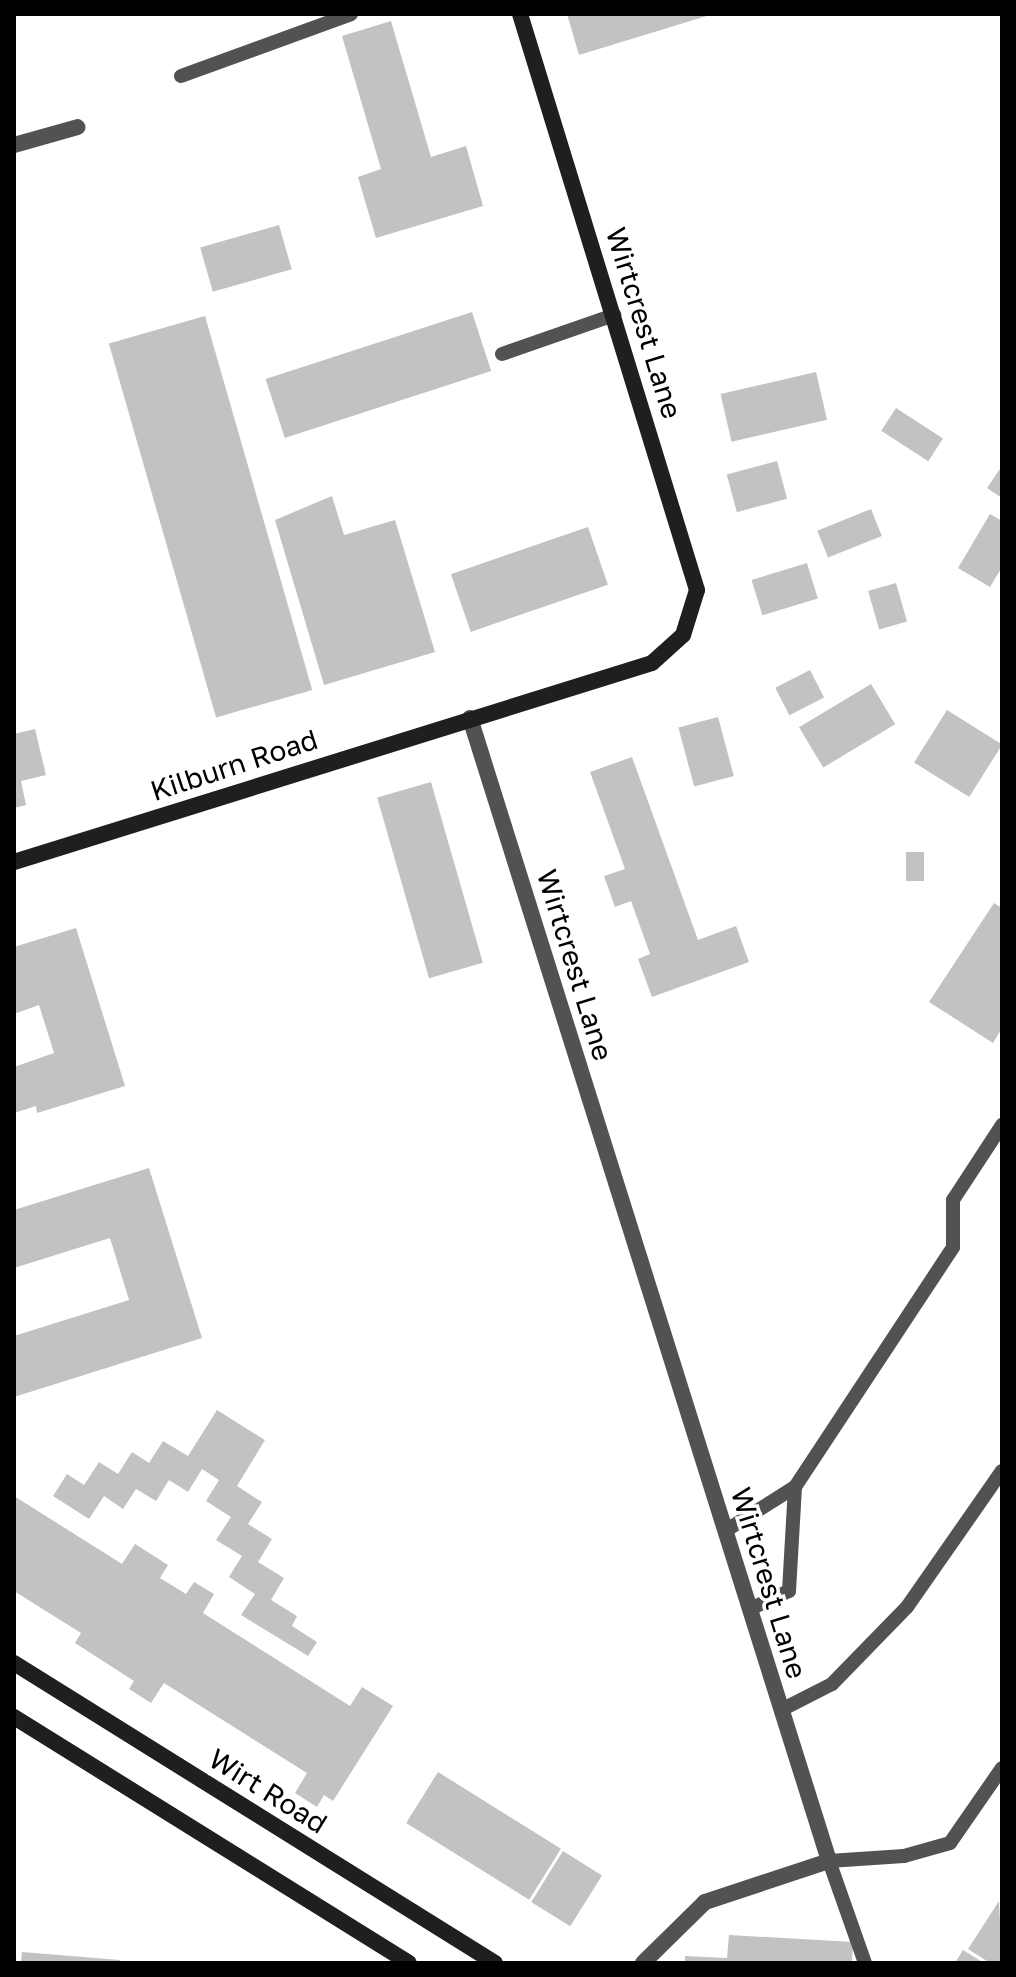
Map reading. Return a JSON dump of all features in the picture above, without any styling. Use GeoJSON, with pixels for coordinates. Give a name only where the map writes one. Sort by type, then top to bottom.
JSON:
{"type":"FeatureCollection","features":[{"type":"Feature","properties":{"kind":"street","name":"Wirtcrest Lane"},"geometry":{"type":"LineString","coordinates":[[520,14],[697,590],[683,635],[652,663],[470,718],[829,1861]]}},
{"type":"Feature","properties":{"kind":"street"},"geometry":{"type":"LineString","coordinates":[[14,145],[78,127]]}},
{"type":"Feature","properties":{"kind":"street","name":"Kilburn Road"},"geometry":{"type":"LineString","coordinates":[[14,862],[470,718]]}},
{"type":"Feature","properties":{"kind":"street","name":"Wirt Road"},"geometry":{"type":"LineString","coordinates":[[14,1663],[495,1963]]}},
{"type":"Feature","properties":{"kind":"street"},"geometry":{"type":"LineString","coordinates":[[14,1717],[409,1963]]}},
{"type":"Feature","properties":{"kind":"street"},"geometry":{"type":"LineString","coordinates":[[643,1963],[705,1902],[829,1861]]}},
{"type":"Feature","properties":{"kind":"lane"},"geometry":{"type":"LineString","coordinates":[[181,76],[351,14]]}},
{"type":"Feature","properties":{"kind":"lane"},"geometry":{"type":"LineString","coordinates":[[502,354],[614,315]]}},
{"type":"Feature","properties":{"kind":"lane"},"geometry":{"type":"LineString","coordinates":[[725,1531],[795,1487],[953,1247],[953,1200],[1002,1125]]}},
{"type":"Feature","properties":{"kind":"lane"},"geometry":{"type":"LineString","coordinates":[[781,1710],[832,1684],[907,1607],[1002,1471]]}},
{"type":"Feature","properties":{"kind":"lane"},"geometry":{"type":"LineString","coordinates":[[750,1609],[789,1591],[795,1487]]}},
{"type":"Feature","properties":{"kind":"lane"},"geometry":{"type":"LineString","coordinates":[[865,1963],[829,1861],[904,1856],[950,1843],[1002,1768]]}},
{"type":"Feature","properties":{"kind":"building"},"geometry":{"type":"Polygon","coordinates":[[[567,14],[710,14],[710,15],[579,55],[567,14]]]}},
{"type":"Feature","properties":{"kind":"building"},"geometry":{"type":"Polygon","coordinates":[[[391,21],[431,157],[466,146],[483,206],[376,238],[358,177],[381,169],[342,36],[391,21]]]}},
{"type":"Feature","properties":{"kind":"building"},"geometry":{"type":"Polygon","coordinates":[[[279,225],[292,269],[213,292],[200,248],[279,225]]]}},
{"type":"Feature","properties":{"kind":"building"},"geometry":{"type":"Polygon","coordinates":[[[472,312],[491,371],[285,438],[266,379],[472,312]]]}},
{"type":"Feature","properties":{"kind":"building"},"geometry":{"type":"Polygon","coordinates":[[[205,316],[312,690],[216,717],[109,344],[205,316]]]}},
{"type":"Feature","properties":{"kind":"building"},"geometry":{"type":"Polygon","coordinates":[[[816,372],[827,420],[732,442],[721,394],[816,372]]]}},
{"type":"Feature","properties":{"kind":"building"},"geometry":{"type":"Polygon","coordinates":[[[896,408],[943,438],[928,461],[881,431],[896,408]]]}},
{"type":"Feature","properties":{"kind":"building"},"geometry":{"type":"Polygon","coordinates":[[[777,461],[787,499],[737,512],[727,474],[777,461]]]}},
{"type":"Feature","properties":{"kind":"building"},"geometry":{"type":"Polygon","coordinates":[[[1002,466],[1002,498],[987,488],[1002,466]]]}},
{"type":"Feature","properties":{"kind":"building"},"geometry":{"type":"Polygon","coordinates":[[[332,496],[344,535],[395,520],[435,652],[324,685],[275,520],[332,496]]]}},
{"type":"Feature","properties":{"kind":"building"},"geometry":{"type":"Polygon","coordinates":[[[871,509],[882,536],[828,558],[817,531],[871,509]]]}},
{"type":"Feature","properties":{"kind":"building"},"geometry":{"type":"Polygon","coordinates":[[[990,514],[1002,521],[1002,567],[990,587],[958,568],[990,514]]]}},
{"type":"Feature","properties":{"kind":"building"},"geometry":{"type":"Polygon","coordinates":[[[588,527],[608,585],[471,632],[451,574],[588,527]]]}},
{"type":"Feature","properties":{"kind":"building"},"geometry":{"type":"Polygon","coordinates":[[[807,563],[818,598],[762,615],[752,580],[807,563]]]}},
{"type":"Feature","properties":{"kind":"building"},"geometry":{"type":"Polygon","coordinates":[[[896,583],[907,621],[879,629],[868,591],[896,583]]]}},
{"type":"Feature","properties":{"kind":"building"},"geometry":{"type":"Polygon","coordinates":[[[810,670],[824,698],[789,715],[775,688],[810,670]]]}},
{"type":"Feature","properties":{"kind":"building"},"geometry":{"type":"Polygon","coordinates":[[[871,684],[895,724],[823,768],[799,727],[871,684]]]}},
{"type":"Feature","properties":{"kind":"building"},"geometry":{"type":"Polygon","coordinates":[[[947,710],[1002,744],[969,797],[914,763],[947,710]]]}},
{"type":"Feature","properties":{"kind":"building"},"geometry":{"type":"Polygon","coordinates":[[[718,717],[734,776],[694,787],[678,728],[718,717]]]}},
{"type":"Feature","properties":{"kind":"building"},"geometry":{"type":"Polygon","coordinates":[[[35,729],[46,775],[21,781],[26,805],[14,808],[14,734],[35,729]]]}},
{"type":"Feature","properties":{"kind":"building"},"geometry":{"type":"Polygon","coordinates":[[[632,757],[698,940],[736,926],[749,962],[652,997],[638,959],[650,954],[631,901],[615,907],[604,876],[625,869],[590,772],[632,757]]]}},
{"type":"Feature","properties":{"kind":"building"},"geometry":{"type":"Polygon","coordinates":[[[431,782],[483,963],[429,978],[377,797],[431,782]]]}},
{"type":"Feature","properties":{"kind":"building"},"geometry":{"type":"Polygon","coordinates":[[[906,852],[924,852],[924,881],[906,881],[906,852]]]}},
{"type":"Feature","properties":{"kind":"building"},"geometry":{"type":"Polygon","coordinates":[[[994,903],[1002,908],[1002,1028],[993,1043],[929,1002],[994,903]]]}},
{"type":"Feature","properties":{"kind":"building"},"geometry":{"type":"Polygon","coordinates":[[[76,928],[125,1086],[37,1113],[36,1106],[14,1113],[14,1067],[54,1053],[39,1005],[14,1014],[14,947],[76,928]]]}},
{"type":"Feature","properties":{"kind":"building"},"geometry":{"type":"Polygon","coordinates":[[[149,1168],[202,1338],[14,1397],[14,1336],[129,1300],[110,1238],[14,1268],[14,1210],[149,1168]]]}},
{"type":"Feature","properties":{"kind":"building"},"geometry":{"type":"Polygon","coordinates":[[[217,1410],[265,1440],[237,1486],[262,1502],[248,1524],[272,1539],[258,1562],[284,1578],[271,1600],[297,1616],[292,1626],[317,1642],[308,1656],[241,1615],[255,1594],[229,1577],[242,1556],[216,1540],[231,1517],[206,1501],[219,1480],[202,1469],[188,1492],[169,1480],[156,1501],[136,1489],[123,1509],[104,1496],[89,1519],[53,1496],[67,1474],[84,1485],[99,1462],[118,1474],[132,1452],[149,1463],[163,1441],[188,1456],[217,1410]]]}},
{"type":"Feature","properties":{"kind":"building"},"geometry":{"type":"Polygon","coordinates":[[[14,1496],[122,1564],[135,1544],[168,1565],[160,1578],[186,1594],[194,1582],[214,1594],[203,1613],[350,1706],[362,1687],[393,1706],[333,1801],[324,1795],[317,1807],[295,1793],[307,1773],[164,1683],[151,1703],[129,1689],[134,1681],[75,1643],[81,1633],[14,1591],[14,1496]]]}},
{"type":"Feature","properties":{"kind":"building"},"geometry":{"type":"Polygon","coordinates":[[[438,1772],[561,1849],[529,1900],[406,1823],[438,1772]]]}},
{"type":"Feature","properties":{"kind":"building"},"geometry":{"type":"Polygon","coordinates":[[[563,1851],[602,1875],[570,1926],[531,1902],[563,1851]]]}},
{"type":"Feature","properties":{"kind":"building"},"geometry":{"type":"Polygon","coordinates":[[[999,1901],[1002,1963],[990,1963],[968,1949],[999,1901]]]}},
{"type":"Feature","properties":{"kind":"building"},"geometry":{"type":"Polygon","coordinates":[[[729,1935],[853,1942],[852,1963],[685,1963],[685,1956],[727,1958],[729,1935]]]}},
{"type":"Feature","properties":{"kind":"building"},"geometry":{"type":"Polygon","coordinates":[[[963,1950],[984,1963],[955,1963],[963,1950]]]}},
{"type":"Feature","properties":{"kind":"building"},"geometry":{"type":"Polygon","coordinates":[[[22,1952],[120,1960],[120,1963],[21,1963],[22,1952]]]}}]}
